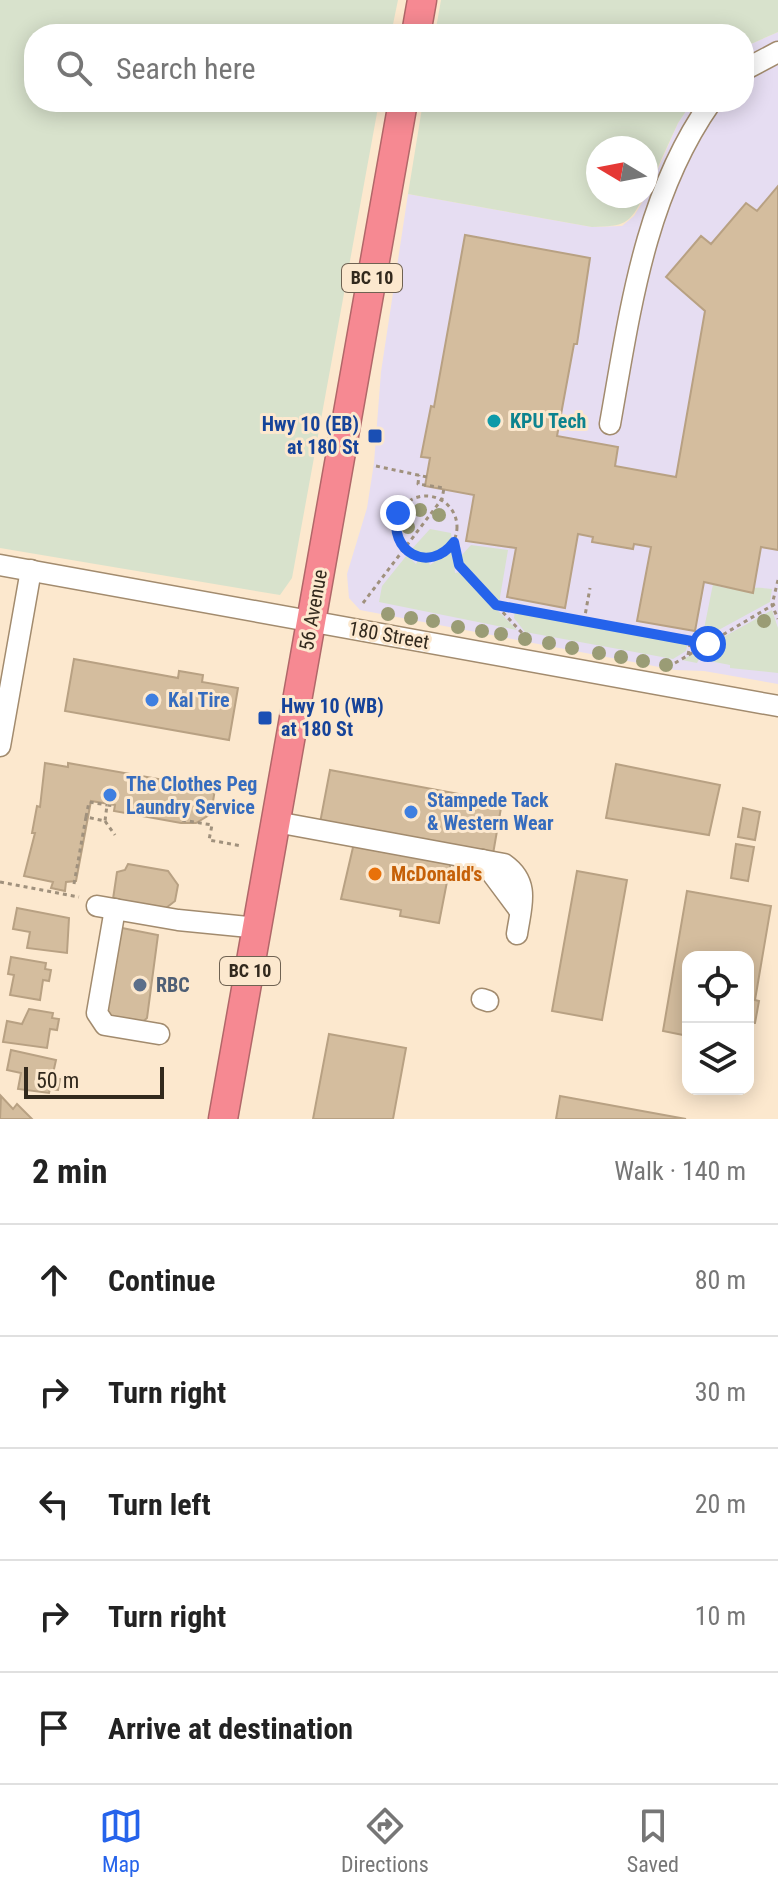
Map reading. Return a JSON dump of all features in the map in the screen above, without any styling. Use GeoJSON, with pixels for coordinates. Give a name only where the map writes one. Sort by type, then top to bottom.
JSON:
{"type":"FeatureCollection","features":[{"type":"Feature","properties":{"kind":"highway"},"geometry":{"type":"LineString","coordinates":[[418,24],[422,0]]}},
{"type":"Feature","properties":{"kind":"highway","name":"56 Avenue"},"geometry":{"type":"LineString","coordinates":[[223,1119],[401,112]]}},
{"type":"Feature","properties":{"kind":"street"},"geometry":{"type":"LineString","coordinates":[[754,65],[778,52]]}},
{"type":"Feature","properties":{"kind":"street"},"geometry":{"type":"LineString","coordinates":[[610,424],[641,255],[661,198],[706,112]]}},
{"type":"Feature","properties":{"kind":"street","name":"180 Street"},"geometry":{"type":"LineString","coordinates":[[0,565],[778,706]]}},
{"type":"Feature","properties":{"kind":"street"},"geometry":{"type":"LineString","coordinates":[[0,746],[31,570]]}},
{"type":"Feature","properties":{"kind":"street"},"geometry":{"type":"LineString","coordinates":[[276,822],[504,864],[514,871],[524,892],[517,934]]}},
{"type":"Feature","properties":{"kind":"street"},"geometry":{"type":"LineString","coordinates":[[159,1034],[105,1025],[97,1013],[99,904],[258,928]]}},
{"type":"Feature","properties":{"kind":"path"},"geometry":{"type":"LineString","coordinates":[[376,466],[427,477]]}},
{"type":"Feature","properties":{"kind":"path"},"geometry":{"type":"LineString","coordinates":[[363,603],[442,499],[444,488],[418,484],[419,475]]}},
{"type":"Feature","properties":{"kind":"path"},"geometry":{"type":"LineString","coordinates":[[432,496],[442,499],[455,514],[457,533],[454,542],[448,550],[431,558],[412,556],[404,550],[395,532],[398,513],[412,499],[432,496]]}},
{"type":"Feature","properties":{"kind":"path"},"geometry":{"type":"LineString","coordinates":[[454,542],[459,565],[523,634]]}},
{"type":"Feature","properties":{"kind":"path"},"geometry":{"type":"LineString","coordinates":[[778,580],[772,605],[778,619]]}},
{"type":"Feature","properties":{"kind":"path"},"geometry":{"type":"LineString","coordinates":[[584,621],[590,588]]}},
{"type":"Feature","properties":{"kind":"path"},"geometry":{"type":"LineString","coordinates":[[675,663],[778,602]]}},
{"type":"Feature","properties":{"kind":"path"},"geometry":{"type":"LineString","coordinates":[[496,605],[708,644]]}},
{"type":"Feature","properties":{"kind":"path"},"geometry":{"type":"LineString","coordinates":[[512,622],[514,608]]}},
{"type":"Feature","properties":{"kind":"path"},"geometry":{"type":"LineString","coordinates":[[688,655],[691,640]]}},
{"type":"Feature","properties":{"kind":"path"},"geometry":{"type":"LineString","coordinates":[[74,884],[89,802],[114,806]]}},
{"type":"Feature","properties":{"kind":"path"},"geometry":{"type":"LineString","coordinates":[[105,821],[107,805]]}},
{"type":"Feature","properties":{"kind":"path"},"geometry":{"type":"LineString","coordinates":[[86,817],[105,821],[115,835]]}},
{"type":"Feature","properties":{"kind":"path"},"geometry":{"type":"LineString","coordinates":[[182,820],[212,825],[209,840],[242,846]]}},
{"type":"Feature","properties":{"kind":"path"},"geometry":{"type":"LineString","coordinates":[[0,882],[99,904]]}},
{"type":"Feature","properties":{"kind":"shaded area"},"geometry":{"type":"Polygon","coordinates":[[[778,32],[778,684],[704,671],[675,670],[360,610],[349,598],[347,574],[367,508],[381,372],[408,194],[592,227],[622,226],[639,208],[658,208],[658,169],[685,112],[754,112],[754,43],[778,32]]]}},
{"type":"Feature","properties":{"kind":"green space"},"geometry":{"type":"Polygon","coordinates":[[[0,0],[398,0],[393,24],[24,24],[24,112],[377,112],[292,578],[280,595],[0,548],[0,0]]]}},
{"type":"Feature","properties":{"kind":"green space"},"geometry":{"type":"Polygon","coordinates":[[[441,0],[778,0],[778,32],[754,43],[754,24],[437,24],[441,0]]]}},
{"type":"Feature","properties":{"kind":"green space"},"geometry":{"type":"Polygon","coordinates":[[[421,112],[685,112],[658,167],[658,136],[586,136],[586,208],[637,208],[625,222],[592,227],[408,194],[421,112]]]}},
{"type":"Feature","properties":{"kind":"green space"},"geometry":{"type":"Polygon","coordinates":[[[430,529],[451,533],[452,541],[433,555],[410,551],[430,529]]]}},
{"type":"Feature","properties":{"kind":"green space"},"geometry":{"type":"Polygon","coordinates":[[[471,545],[508,550],[499,603],[462,564],[461,556],[471,545]]]}},
{"type":"Feature","properties":{"kind":"green space"},"geometry":{"type":"Polygon","coordinates":[[[453,549],[455,573],[460,572],[517,630],[379,602],[382,586],[407,555],[416,564],[418,560],[428,561],[430,565],[453,549]]]}},
{"type":"Feature","properties":{"kind":"green space"},"geometry":{"type":"Polygon","coordinates":[[[713,584],[726,588],[772,589],[770,602],[702,639],[713,584]]]}},
{"type":"Feature","properties":{"kind":"green space"},"geometry":{"type":"Polygon","coordinates":[[[515,610],[688,641],[686,651],[673,659],[525,632],[514,618],[515,610]]]}},
{"type":"Feature","properties":{"kind":"green space"},"geometry":{"type":"Polygon","coordinates":[[[772,610],[778,628],[778,673],[730,668],[730,665],[699,659],[697,663],[682,660],[772,610]]]}},
{"type":"Feature","properties":{"kind":"building","name":"KPU Tech"},"geometry":{"type":"Polygon","coordinates":[[[778,186],[778,550],[761,547],[753,593],[704,582],[695,631],[637,621],[651,547],[634,544],[633,549],[592,542],[593,537],[578,534],[565,608],[507,597],[516,548],[466,541],[474,495],[425,486],[430,458],[421,457],[431,406],[434,407],[465,235],[590,258],[577,344],[574,344],[557,436],[618,447],[615,466],[676,477],[705,311],[666,277],[701,236],[711,244],[746,203],[757,211],[778,186]]]}},
{"type":"Feature","properties":{"kind":"building","name":"Kal Tire"},"geometry":{"type":"Polygon","coordinates":[[[74,659],[178,678],[179,671],[203,675],[202,682],[238,688],[229,740],[65,711],[74,659]]]}},
{"type":"Feature","properties":{"kind":"building"},"geometry":{"type":"Polygon","coordinates":[[[45,763],[68,767],[68,763],[215,789],[211,814],[196,823],[181,823],[114,811],[115,805],[91,801],[76,881],[66,882],[65,891],[51,888],[53,882],[24,876],[35,833],[32,833],[37,806],[40,807],[45,763]]]}},
{"type":"Feature","properties":{"kind":"building"},"geometry":{"type":"Polygon","coordinates":[[[616,764],[720,785],[709,835],[606,818],[616,764]]]}},
{"type":"Feature","properties":{"kind":"building","name":"Stampede Tack & Western Wear"},"geometry":{"type":"Polygon","coordinates":[[[330,770],[502,802],[493,854],[320,823],[330,770]]]}},
{"type":"Feature","properties":{"kind":"building"},"geometry":{"type":"Polygon","coordinates":[[[743,808],[760,812],[755,840],[738,837],[743,808]]]}},
{"type":"Feature","properties":{"kind":"building"},"geometry":{"type":"Polygon","coordinates":[[[354,843],[451,861],[439,923],[400,916],[401,910],[341,899],[354,843]]]}},
{"type":"Feature","properties":{"kind":"building"},"geometry":{"type":"Polygon","coordinates":[[[736,844],[754,847],[748,881],[731,878],[736,844]]]}},
{"type":"Feature","properties":{"kind":"building"},"geometry":{"type":"Polygon","coordinates":[[[128,864],[168,871],[178,885],[175,901],[166,908],[113,899],[117,872],[125,870],[128,864]]]}},
{"type":"Feature","properties":{"kind":"building"},"geometry":{"type":"Polygon","coordinates":[[[577,871],[627,880],[602,1020],[552,1011],[577,871]]]}},
{"type":"Feature","properties":{"kind":"building"},"geometry":{"type":"Polygon","coordinates":[[[687,891],[771,906],[755,1000],[759,1001],[755,1023],[754,951],[682,951],[682,1035],[663,1031],[687,891]]]}},
{"type":"Feature","properties":{"kind":"building"},"geometry":{"type":"Polygon","coordinates":[[[17,908],[69,918],[67,953],[27,948],[30,932],[13,929],[17,908]]]}},
{"type":"Feature","properties":{"kind":"building"},"geometry":{"type":"Polygon","coordinates":[[[117,927],[158,935],[147,1018],[139,1025],[107,1018],[102,1010],[117,927]]]}},
{"type":"Feature","properties":{"kind":"building"},"geometry":{"type":"Polygon","coordinates":[[[11,957],[46,963],[45,969],[51,970],[49,981],[43,980],[40,1000],[10,995],[14,975],[8,974],[11,957]]]}},
{"type":"Feature","properties":{"kind":"building"},"geometry":{"type":"Polygon","coordinates":[[[29,1009],[53,1013],[52,1018],[59,1019],[57,1030],[50,1029],[47,1048],[3,1042],[7,1021],[22,1024],[29,1009]]]}},
{"type":"Feature","properties":{"kind":"building"},"geometry":{"type":"Polygon","coordinates":[[[329,1034],[406,1048],[393,1119],[313,1119],[329,1034]]]}},
{"type":"Feature","properties":{"kind":"building"},"geometry":{"type":"Polygon","coordinates":[[[11,1050],[56,1060],[52,1078],[60,1079],[58,1090],[50,1089],[49,1093],[18,1089],[21,1073],[7,1070],[11,1050]]]}},
{"type":"Feature","properties":{"kind":"building"},"geometry":{"type":"Polygon","coordinates":[[[1,1096],[13,1109],[17,1104],[32,1119],[0,1119],[1,1096]]]}},
{"type":"Feature","properties":{"kind":"building"},"geometry":{"type":"Polygon","coordinates":[[[560,1096],[686,1119],[556,1119],[560,1096]]]}},
{"type":"Feature","properties":{"kind":"place","name":"KPU Tech"},"geometry":{"type":"Point","coordinates":[494,421]}},
{"type":"Feature","properties":{"kind":"place","name":"Hwy 10 (EB) at 180 St"},"geometry":{"type":"Point","coordinates":[375,436]}},
{"type":"Feature","properties":{"kind":"place","name":"Kal Tire"},"geometry":{"type":"Point","coordinates":[152,700]}},
{"type":"Feature","properties":{"kind":"place","name":"Hwy 10 (WB) at 180 St"},"geometry":{"type":"Point","coordinates":[265,718]}},
{"type":"Feature","properties":{"kind":"place","name":"The Clothes Peg Laundry Service"},"geometry":{"type":"Point","coordinates":[110,795]}},
{"type":"Feature","properties":{"kind":"place","name":"Stampede Tack & Western Wear"},"geometry":{"type":"Point","coordinates":[411,812]}},
{"type":"Feature","properties":{"kind":"place","name":"McDonald's"},"geometry":{"type":"Point","coordinates":[375,874]}},
{"type":"Feature","properties":{"kind":"place","name":"RBC"},"geometry":{"type":"Point","coordinates":[140,985]}},
{"type":"Feature","properties":{"kind":"route"},"geometry":{"type":"LineString","coordinates":[[398,513],[395,532],[404,550],[412,556],[431,558],[448,550],[454,542],[459,565],[496,605],[708,644]]}}]}
